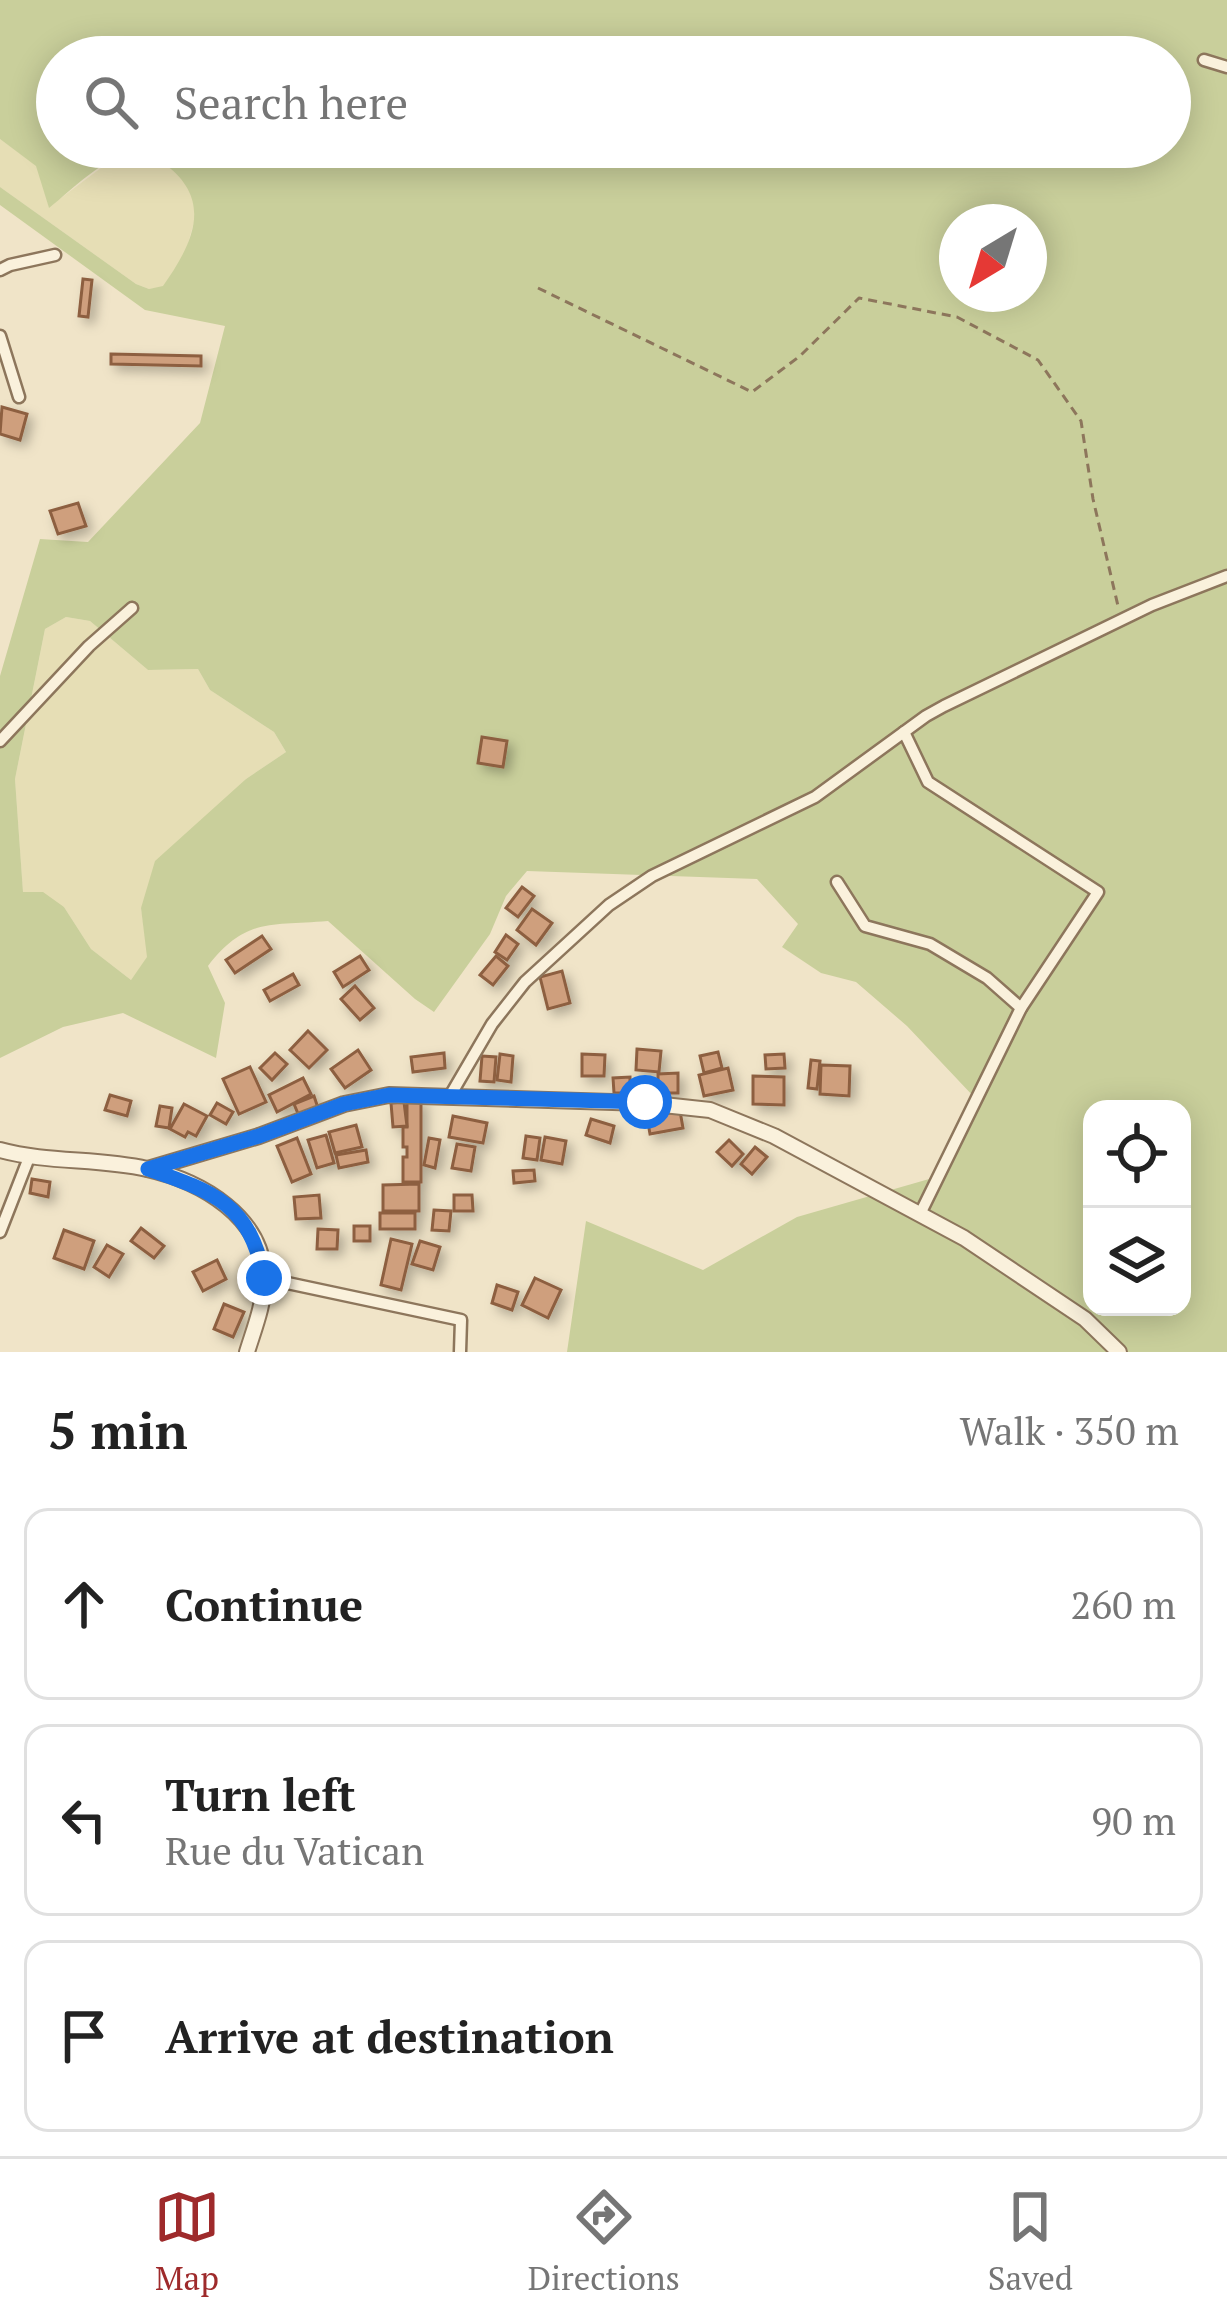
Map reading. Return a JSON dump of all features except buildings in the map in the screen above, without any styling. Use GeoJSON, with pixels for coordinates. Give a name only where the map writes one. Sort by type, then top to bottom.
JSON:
{"type":"FeatureCollection","features":[{"type":"Feature","properties":{"kind":"street"},"geometry":{"type":"LineString","coordinates":[[1204,60],[1227,67]]}},
{"type":"Feature","properties":{"kind":"street"},"geometry":{"type":"LineString","coordinates":[[0,270],[55,255]]}},
{"type":"Feature","properties":{"kind":"street"},"geometry":{"type":"LineString","coordinates":[[0,336],[19,397]]}},
{"type":"Feature","properties":{"kind":"street"},"geometry":{"type":"LineString","coordinates":[[450,1096],[492,1024],[525,982],[609,905],[652,876],[815,797],[944,706],[1120,620],[1227,576]]}},
{"type":"Feature","properties":{"kind":"street"},"geometry":{"type":"LineString","coordinates":[[0,741],[88,646],[133,608]]}},
{"type":"Feature","properties":{"kind":"street"},"geometry":{"type":"LineString","coordinates":[[904,732],[928,782],[1098,892],[1021,1009],[920,1214]]}},
{"type":"Feature","properties":{"kind":"street"},"geometry":{"type":"LineString","coordinates":[[837,882],[865,926],[930,944],[987,978],[1021,1009]]}},
{"type":"Feature","properties":{"kind":"street"},"geometry":{"type":"LineString","coordinates":[[148,1169],[259,1136],[344,1104],[389,1095],[645,1102],[710,1110],[774,1136],[964,1238],[1085,1319],[1119,1352]]}},
{"type":"Feature","properties":{"kind":"street"},"geometry":{"type":"LineString","coordinates":[[0,1150],[148,1169],[229,1205],[259,1249],[264,1278],[247,1352]]}},
{"type":"Feature","properties":{"kind":"street"},"geometry":{"type":"LineString","coordinates":[[0,1232],[30,1155]]}},
{"type":"Feature","properties":{"kind":"street"},"geometry":{"type":"LineString","coordinates":[[264,1278],[461,1320],[460,1352]]}},
{"type":"Feature","properties":{"kind":"path"},"geometry":{"type":"LineString","coordinates":[[538,288],[752,392],[800,356],[860,298],[957,316],[1038,360],[1081,422],[1120,620]]}},
{"type":"Feature","properties":{"kind":"shaded area"},"geometry":{"type":"Polygon","coordinates":[[[0,139],[36,165],[49,207],[101,168],[170,168],[182,177],[196,215],[185,254],[163,287],[149,289],[0,187],[0,139]]]}},
{"type":"Feature","properties":{"kind":"shaded area"},"geometry":{"type":"Polygon","coordinates":[[[66,617],[90,621],[148,670],[198,669],[210,690],[274,732],[286,752],[246,779],[141,908],[148,957],[131,980],[91,949],[64,907],[23,893],[15,779],[45,629],[66,617]]]}},
{"type":"Feature","properties":{"kind":"green space"},"geometry":{"type":"Polygon","coordinates":[[[0,0],[1227,0],[1227,1352],[567,1352],[586,1221],[703,1270],[797,1217],[943,1175],[975,1098],[907,1026],[856,982],[821,973],[782,947],[798,924],[757,879],[527,871],[506,896],[490,934],[434,1012],[328,921],[261,927],[235,939],[208,966],[225,1003],[216,1058],[123,1013],[63,1027],[0,1058],[0,676],[40,539],[88,542],[200,423],[225,326],[145,310],[0,205],[0,187],[149,289],[163,286],[182,255],[193,224],[190,194],[169,168],[1191,168],[1191,36],[36,36],[36,166],[0,139],[0,0]],[[66,617],[45,629],[15,779],[23,892],[43,892],[64,907],[91,949],[131,980],[147,957],[141,908],[155,861],[246,779],[286,752],[274,732],[210,690],[198,669],[148,670],[90,621],[66,617]]]}},
{"type":"Feature","properties":{"kind":"green space"},"geometry":{"type":"Polygon","coordinates":[[[37,168],[100,168],[49,208],[37,168]]]}},
{"type":"Feature","properties":{"kind":"route"},"geometry":{"type":"LineString","coordinates":[[264,1278],[259,1249],[229,1205],[148,1169],[259,1136],[344,1104],[389,1095],[645,1102]]}}]}
